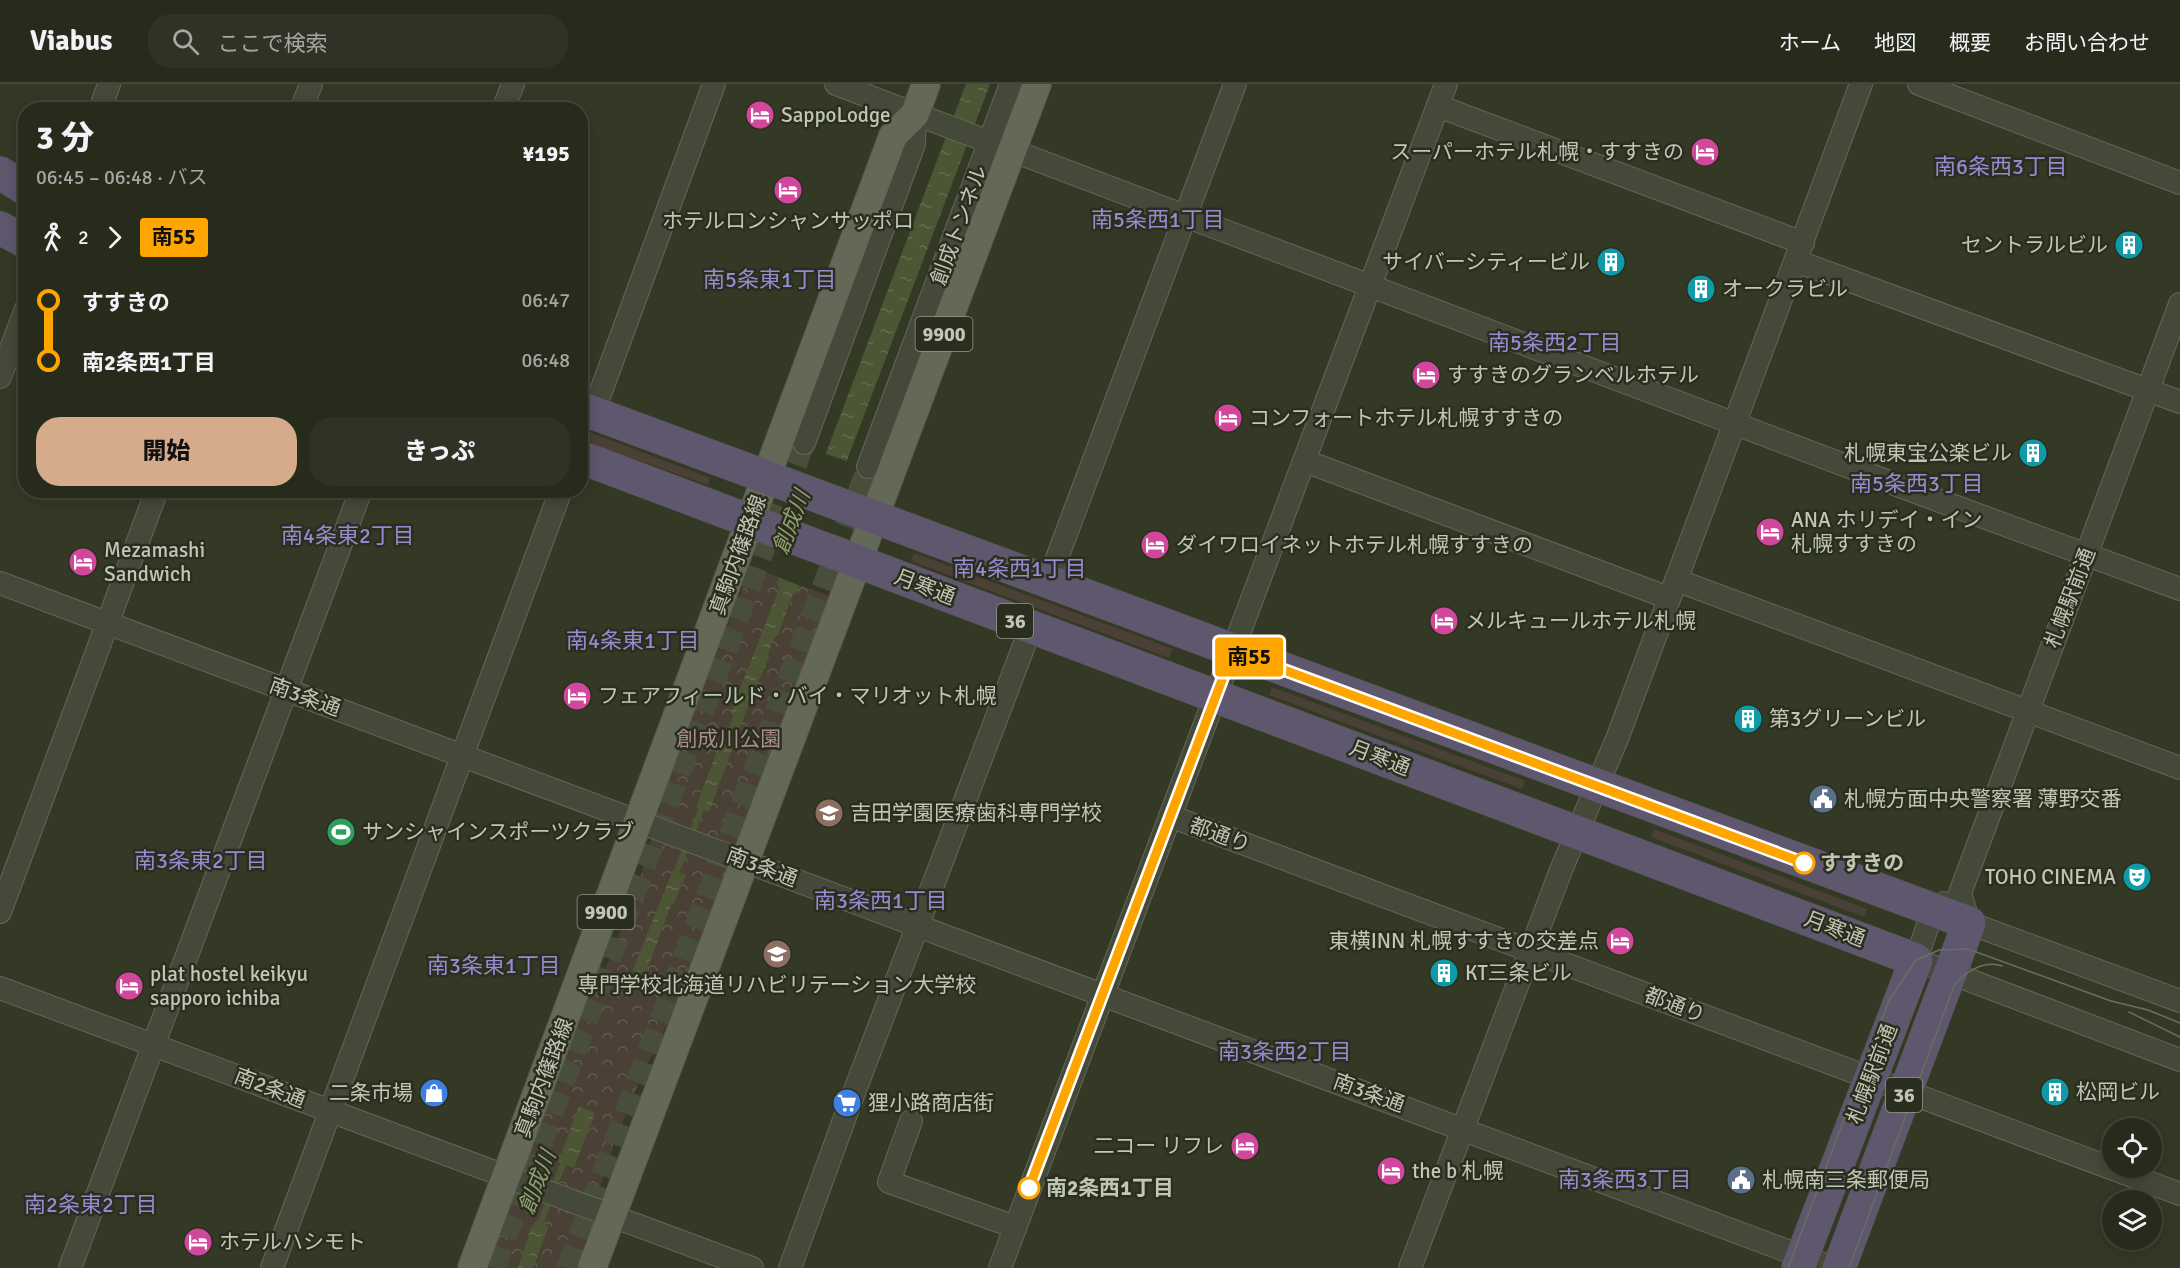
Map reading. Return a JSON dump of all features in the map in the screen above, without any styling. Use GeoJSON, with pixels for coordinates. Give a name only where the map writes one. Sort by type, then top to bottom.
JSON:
{"type":"FeatureCollection","features":[{"type":"Feature","properties":{"kind":"highway"},"geometry":{"type":"LineString","coordinates":[[0,172],[18,184]]}},
{"type":"Feature","properties":{"kind":"highway"},"geometry":{"type":"LineString","coordinates":[[0,228],[18,238]]}},
{"type":"Feature","properties":{"kind":"highway","name":"36"},"geometry":{"type":"LineString","coordinates":[[588,411],[1933,910],[1965,908]]}},
{"type":"Feature","properties":{"kind":"highway","name":"月寒通"},"geometry":{"type":"LineString","coordinates":[[588,460],[1916,960]]}},
{"type":"Feature","properties":{"kind":"highway","name":"札幌駅前通"},"geometry":{"type":"LineString","coordinates":[[1839,1268],[1950,974],[1965,908]]}},
{"type":"Feature","properties":{"kind":"highway","name":"札幌駅前通"},"geometry":{"type":"LineString","coordinates":[[1801,1262],[1916,960]]}},
{"type":"Feature","properties":{"kind":"main road","name":"真駒内篠路線"},"geometry":{"type":"LineString","coordinates":[[472,1268],[640,822],[893,136],[915,114],[926,84]]}},
{"type":"Feature","properties":{"kind":"main road","name":"9900"},"geometry":{"type":"LineString","coordinates":[[592,1268],[876,518],[1001,146],[1037,84]]}},
{"type":"Feature","properties":{"kind":"street"},"geometry":{"type":"LineString","coordinates":[[103,102],[109,84]]}},
{"type":"Feature","properties":{"kind":"street"},"geometry":{"type":"LineString","coordinates":[[304,102],[311,84]]}},
{"type":"Feature","properties":{"kind":"street"},"geometry":{"type":"LineString","coordinates":[[506,102],[513,84]]}},
{"type":"Feature","properties":{"kind":"street"},"geometry":{"type":"LineString","coordinates":[[588,405],[714,84]]}},
{"type":"Feature","properties":{"kind":"street"},"geometry":{"type":"LineString","coordinates":[[836,84],[2180,589]]}},
{"type":"Feature","properties":{"kind":"street","name":"創成トンネル"},"geometry":{"type":"LineString","coordinates":[[868,467],[1001,146],[1011,84]]}},
{"type":"Feature","properties":{"kind":"street"},"geometry":{"type":"LineString","coordinates":[[1048,582],[1235,84]]}},
{"type":"Feature","properties":{"kind":"street"},"geometry":{"type":"LineString","coordinates":[[1000,1268],[1446,84]]}},
{"type":"Feature","properties":{"kind":"street"},"geometry":{"type":"LineString","coordinates":[[1410,1268],[1577,832],[1617,740],[1861,84]]}},
{"type":"Feature","properties":{"kind":"street"},"geometry":{"type":"LineString","coordinates":[[1919,84],[2180,183]]}},
{"type":"Feature","properties":{"kind":"street"},"geometry":{"type":"LineString","coordinates":[[1438,106],[2180,402]]}},
{"type":"Feature","properties":{"kind":"street"},"geometry":{"type":"LineString","coordinates":[[804,443],[914,144],[915,114]]}},
{"type":"Feature","properties":{"kind":"street","name":"札幌駅前通"},"geometry":{"type":"LineString","coordinates":[[1965,908],[2027,712],[2180,304]]}},
{"type":"Feature","properties":{"kind":"street"},"geometry":{"type":"LineString","coordinates":[[0,377],[18,330]]}},
{"type":"Feature","properties":{"kind":"street"},"geometry":{"type":"LineString","coordinates":[[1305,461],[2027,712],[2180,768]]}},
{"type":"Feature","properties":{"kind":"street"},"geometry":{"type":"LineString","coordinates":[[0,912],[154,498]]}},
{"type":"Feature","properties":{"kind":"street"},"geometry":{"type":"LineString","coordinates":[[70,1268],[358,498]]}},
{"type":"Feature","properties":{"kind":"street"},"geometry":{"type":"LineString","coordinates":[[272,1268],[558,498]]}},
{"type":"Feature","properties":{"kind":"street","name":"南3条通"},"geometry":{"type":"LineString","coordinates":[[0,583],[1463,1128],[1801,1262],[1833,1268]]}},
{"type":"Feature","properties":{"kind":"street"},"geometry":{"type":"LineString","coordinates":[[790,1268],[1031,627]]}},
{"type":"Feature","properties":{"kind":"street","name":"都通り"},"geometry":{"type":"LineString","coordinates":[[1170,816],[2180,1194]]}},
{"type":"Feature","properties":{"kind":"street"},"geometry":{"type":"LineString","coordinates":[[1965,908],[2180,1001]]}},
{"type":"Feature","properties":{"kind":"street","name":"札幌駅前通"},"geometry":{"type":"LineString","coordinates":[[1916,960],[1933,910]]}},
{"type":"Feature","properties":{"kind":"street","name":"月寒通"},"geometry":{"type":"LineString","coordinates":[[1916,960],[2180,1060]]}},
{"type":"Feature","properties":{"kind":"street","name":"南2条通"},"geometry":{"type":"LineString","coordinates":[[0,988],[611,1216]]}},
{"type":"Feature","properties":{"kind":"street"},"geometry":{"type":"LineString","coordinates":[[911,1121],[889,1182],[1015,1227]]}},
{"type":"Feature","properties":{"kind":"street"},"geometry":{"type":"LineString","coordinates":[[611,1216],[752,1268]]}},
{"type":"Feature","properties":{"kind":"green space"},"geometry":{"type":"Polygon","coordinates":[[[588,432],[710,478],[708,485],[599,446],[588,440],[588,432]]]}},
{"type":"Feature","properties":{"kind":"green space"},"geometry":{"type":"Polygon","coordinates":[[[914,553],[1173,649],[1169,658],[911,561],[914,553]]]}},
{"type":"Feature","properties":{"kind":"green space","name":"創成川公園"},"geometry":{"type":"Polygon","coordinates":[[[751,567],[829,596],[670,1018],[641,1077],[616,1138],[577,1268],[486,1268],[580,1020],[610,959],[642,872],[667,782],[751,567]]]}},
{"type":"Feature","properties":{"kind":"green space"},"geometry":{"type":"Polygon","coordinates":[[[1272,687],[1525,781],[1522,789],[1269,695],[1272,687]]]}},
{"type":"Feature","properties":{"kind":"green space"},"geometry":{"type":"Polygon","coordinates":[[[1654,829],[1867,909],[1864,917],[1651,837],[1654,829]]]}},
{"type":"Feature","properties":{"kind":"water"},"geometry":{"type":"Polygon","coordinates":[[[966,84],[990,84],[797,592],[793,594],[778,635],[774,638],[768,653],[769,658],[751,698],[709,812],[696,807],[723,735],[727,733],[733,716],[731,712],[779,589],[777,582],[966,84]]]}},
{"type":"Feature","properties":{"kind":"water"},"geometry":{"type":"Polygon","coordinates":[[[673,870],[686,875],[671,905],[645,975],[633,971],[673,870]]]}},
{"type":"Feature","properties":{"kind":"water"},"geometry":{"type":"Polygon","coordinates":[[[579,1106],[595,1113],[574,1168],[558,1162],[579,1106]]]}},
{"type":"Feature","properties":{"kind":"water"},"geometry":{"type":"Polygon","coordinates":[[[536,1221],[549,1226],[533,1268],[518,1268],[530,1230],[536,1221]]]}},
{"type":"Feature","properties":{"kind":"pier"},"geometry":{"type":"Polygon","coordinates":[[[823,453],[849,462],[801,586],[778,577],[823,453]]]}},
{"type":"Feature","properties":{"kind":"waterway","name":"創成川"},"geometry":{"type":"LineString","coordinates":[[675,876],[704,802]]}},
{"type":"Feature","properties":{"kind":"waterway","name":"創成川"},"geometry":{"type":"LineString","coordinates":[[553,1189],[566,1157]]}},
{"type":"Feature","properties":{"kind":"waterway","name":"創成川"},"geometry":{"type":"LineString","coordinates":[[538,1228],[550,1199]]}},
{"type":"Feature","properties":{"kind":"tunnel"},"geometry":{"type":"LineString","coordinates":[[494,1268],[804,443]]}},
{"type":"Feature","properties":{"kind":"tunnel"},"geometry":{"type":"LineString","coordinates":[[567,1268],[868,467]]}},
{"type":"Feature","properties":{"kind":"tram line"},"geometry":{"type":"LineString","coordinates":[[1788,1268],[1889,1000],[1916,960],[1939,950],[1968,949],[2111,1001],[2148,1010],[2180,1023]]}},
{"type":"Feature","properties":{"kind":"tram line"},"geometry":{"type":"LineString","coordinates":[[1849,1268],[1954,986],[1963,976],[1982,966],[2002,966]]}},
{"type":"Feature","properties":{"kind":"tram line"},"geometry":{"type":"LineString","coordinates":[[2129,1012],[2180,1037]]}},
{"type":"Feature","properties":{"kind":"bus line","name":"南55"},"geometry":{"type":"LineString","coordinates":[[1029,1188],[1233,651],[1804,863]]}},
{"type":"Feature","properties":{"kind":"place","name":"SappoLodge"},"geometry":{"type":"Point","coordinates":[760,115]}},
{"type":"Feature","properties":{"kind":"place","name":"スーパーホテル札幌・すすきの"},"geometry":{"type":"Point","coordinates":[1705,152]}},
{"type":"Feature","properties":{"kind":"place","name":"ホテルロンシャンサッポロ"},"geometry":{"type":"Point","coordinates":[788,190]}},
{"type":"Feature","properties":{"kind":"place","name":"セントラルビル"},"geometry":{"type":"Point","coordinates":[2129,245]}},
{"type":"Feature","properties":{"kind":"place","name":"サイバーシティービル"},"geometry":{"type":"Point","coordinates":[1611,262]}},
{"type":"Feature","properties":{"kind":"place","name":"オークラビル"},"geometry":{"type":"Point","coordinates":[1701,289]}},
{"type":"Feature","properties":{"kind":"place","name":"すすきのグランベルホテル"},"geometry":{"type":"Point","coordinates":[1426,375]}},
{"type":"Feature","properties":{"kind":"place","name":"コンフォートホテル札幌すすきの"},"geometry":{"type":"Point","coordinates":[1228,418]}},
{"type":"Feature","properties":{"kind":"place","name":"札幌東宝公楽ビル"},"geometry":{"type":"Point","coordinates":[2033,453]}},
{"type":"Feature","properties":{"kind":"place","name":"ANA ホリデイ・イン 札幌すすきの"},"geometry":{"type":"Point","coordinates":[1770,532]}},
{"type":"Feature","properties":{"kind":"place","name":"ダイワロイネットホテル札幌すすきの"},"geometry":{"type":"Point","coordinates":[1155,545]}},
{"type":"Feature","properties":{"kind":"place","name":"Mezamashi Sandwich"},"geometry":{"type":"Point","coordinates":[83,562]}},
{"type":"Feature","properties":{"kind":"place","name":"メルキュールホテル札幌"},"geometry":{"type":"Point","coordinates":[1444,621]}},
{"type":"Feature","properties":{"kind":"place","name":"フェアフィールド・バイ・マリオット札幌"},"geometry":{"type":"Point","coordinates":[577,696]}},
{"type":"Feature","properties":{"kind":"place","name":"第3グリーンビル"},"geometry":{"type":"Point","coordinates":[1748,719]}},
{"type":"Feature","properties":{"kind":"place","name":"札幌方面中央警察署 薄野交番"},"geometry":{"type":"Point","coordinates":[1823,799]}},
{"type":"Feature","properties":{"kind":"place","name":"吉田学園医療歯科専門学校"},"geometry":{"type":"Point","coordinates":[829,813]}},
{"type":"Feature","properties":{"kind":"place","name":"サンシャインスポーツクラブ"},"geometry":{"type":"Point","coordinates":[341,832]}},
{"type":"Feature","properties":{"kind":"place","name":"すすきの"},"geometry":{"type":"Point","coordinates":[1804,863]}},
{"type":"Feature","properties":{"kind":"place","name":"TOHO CINEMA"},"geometry":{"type":"Point","coordinates":[2137,877]}},
{"type":"Feature","properties":{"kind":"place","name":"東横INN 札幌すすきの交差点"},"geometry":{"type":"Point","coordinates":[1620,941]}},
{"type":"Feature","properties":{"kind":"place","name":"専門学校北海道リハビリテーション大学校"},"geometry":{"type":"Point","coordinates":[777,954]}},
{"type":"Feature","properties":{"kind":"place","name":"KT三条ビル"},"geometry":{"type":"Point","coordinates":[1444,973]}},
{"type":"Feature","properties":{"kind":"place","name":"plat hostel keikyu sapporo ichiba"},"geometry":{"type":"Point","coordinates":[129,986]}},
{"type":"Feature","properties":{"kind":"place","name":"松岡ビル"},"geometry":{"type":"Point","coordinates":[2055,1092]}},
{"type":"Feature","properties":{"kind":"place","name":"二条市場"},"geometry":{"type":"Point","coordinates":[434,1093]}},
{"type":"Feature","properties":{"kind":"place","name":"狸小路商店街"},"geometry":{"type":"Point","coordinates":[847,1103]}},
{"type":"Feature","properties":{"kind":"place","name":"二コー リフレ"},"geometry":{"type":"Point","coordinates":[1245,1146]}},
{"type":"Feature","properties":{"kind":"place","name":"the b 札幌"},"geometry":{"type":"Point","coordinates":[1391,1171]}},
{"type":"Feature","properties":{"kind":"place","name":"札幌南三条郵便局"},"geometry":{"type":"Point","coordinates":[1741,1180]}},
{"type":"Feature","properties":{"kind":"place","name":"南2条西1丁目"},"geometry":{"type":"Point","coordinates":[1029,1188]}},
{"type":"Feature","properties":{"kind":"place","name":"ホテルハシモト"},"geometry":{"type":"Point","coordinates":[198,1242]}},
{"type":"Feature","properties":{"kind":"district","name":"南6条西3丁目"},"geometry":{"type":"Point","coordinates":[2001,166]}},
{"type":"Feature","properties":{"kind":"district","name":"南5条西1丁目"},"geometry":{"type":"Point","coordinates":[1158,219]}},
{"type":"Feature","properties":{"kind":"district","name":"南5条東1丁目"},"geometry":{"type":"Point","coordinates":[770,279]}},
{"type":"Feature","properties":{"kind":"district","name":"南5条西2丁目"},"geometry":{"type":"Point","coordinates":[1555,342]}},
{"type":"Feature","properties":{"kind":"district","name":"南5条西3丁目"},"geometry":{"type":"Point","coordinates":[1917,483]}},
{"type":"Feature","properties":{"kind":"district","name":"南4条東2丁目"},"geometry":{"type":"Point","coordinates":[348,535]}},
{"type":"Feature","properties":{"kind":"district","name":"南4条西1丁目"},"geometry":{"type":"Point","coordinates":[1020,568]}},
{"type":"Feature","properties":{"kind":"district","name":"南4条東1丁目"},"geometry":{"type":"Point","coordinates":[633,640]}},
{"type":"Feature","properties":{"kind":"district","name":"南3条東2丁目"},"geometry":{"type":"Point","coordinates":[201,860]}},
{"type":"Feature","properties":{"kind":"district","name":"南3条西1丁目"},"geometry":{"type":"Point","coordinates":[881,900]}},
{"type":"Feature","properties":{"kind":"district","name":"南3条東1丁目"},"geometry":{"type":"Point","coordinates":[494,965]}},
{"type":"Feature","properties":{"kind":"district","name":"南3条西2丁目"},"geometry":{"type":"Point","coordinates":[1285,1051]}},
{"type":"Feature","properties":{"kind":"district","name":"南3条西3丁目"},"geometry":{"type":"Point","coordinates":[1625,1179]}},
{"type":"Feature","properties":{"kind":"district","name":"南2条東2丁目"},"geometry":{"type":"Point","coordinates":[91,1204]}}]}
